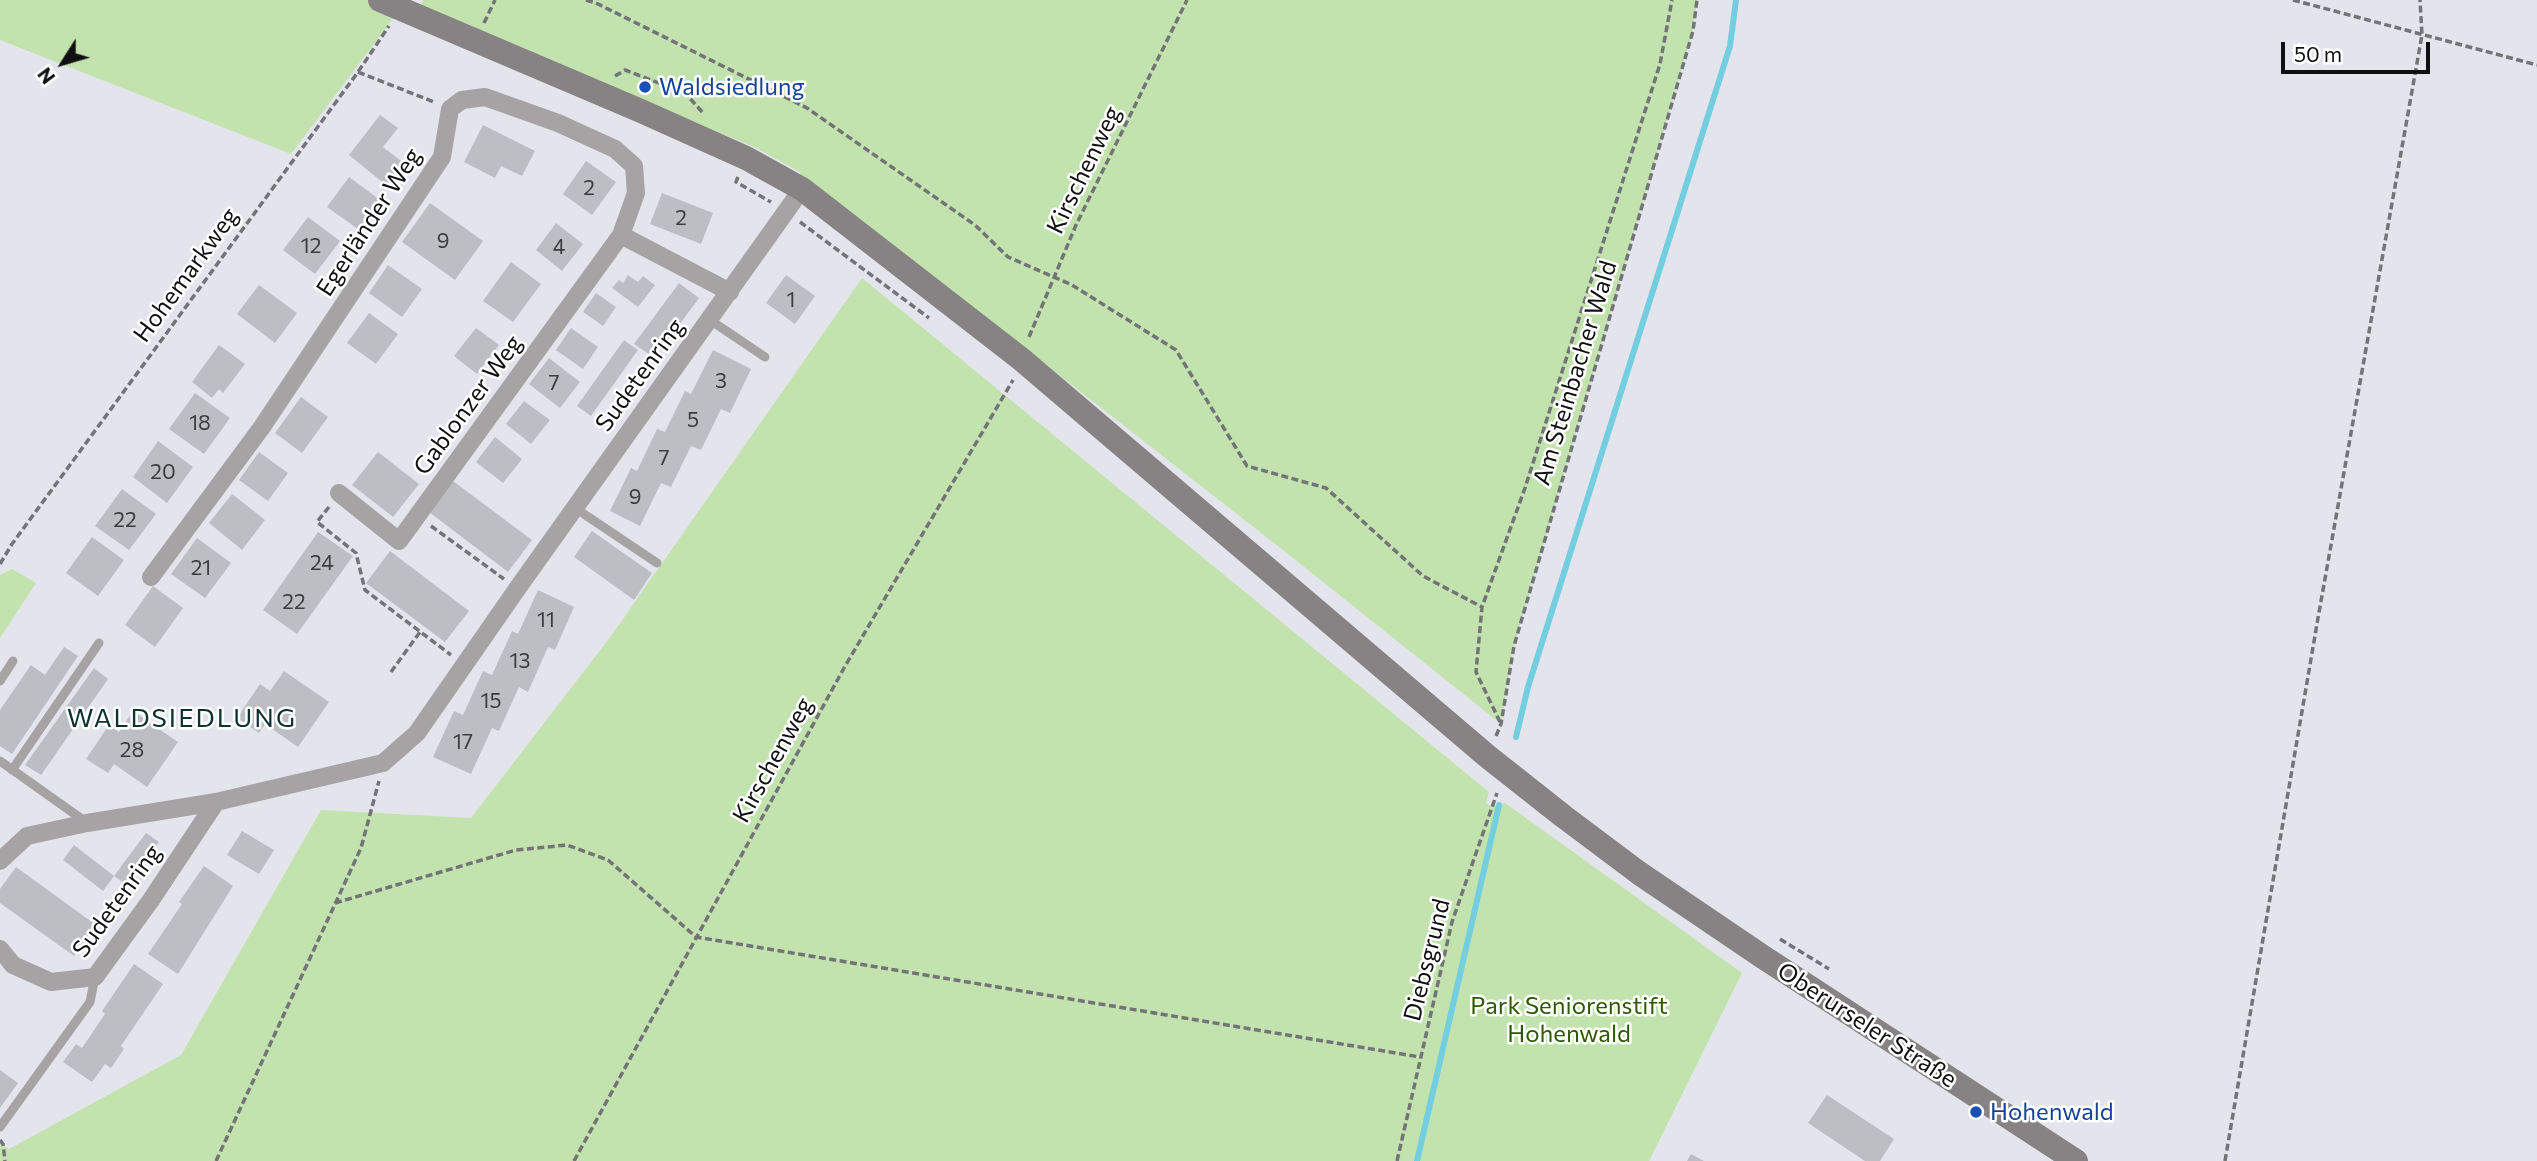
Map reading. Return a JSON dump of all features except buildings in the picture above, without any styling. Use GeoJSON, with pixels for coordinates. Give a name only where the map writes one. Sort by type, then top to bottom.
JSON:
{"type":"FeatureCollection","features":[{"type":"Feature","properties":{"kind":"main road","name":"Oberurseler Straße"},"geometry":{"type":"LineString","coordinates":[[391,4],[746,158],[802,188],[1017,370],[1508,773],[1639,873],[2061,1155]]}},
{"type":"Feature","properties":{"kind":"street"},"geometry":{"type":"LineString","coordinates":[[450,109],[461,100],[485,97],[558,123],[615,149],[634,166],[636,193],[621,235],[730,292]]}},
{"type":"Feature","properties":{"kind":"street","name":"Egerländer Weg"},"geometry":{"type":"LineString","coordinates":[[151,577],[262,427],[442,157],[450,109]]}},
{"type":"Feature","properties":{"kind":"street","name":"Sudetenring"},"geometry":{"type":"LineString","coordinates":[[0,861],[27,836],[87,823],[216,802],[383,763],[417,733],[802,188]]}},
{"type":"Feature","properties":{"kind":"street","name":"Gablonzer Weg"},"geometry":{"type":"LineString","coordinates":[[339,493],[399,541],[621,235]]}},
{"type":"Feature","properties":{"kind":"street","name":"Sudetenring"},"geometry":{"type":"LineString","coordinates":[[0,948],[13,965],[51,982],[95,977],[151,901],[216,802]]}},
{"type":"Feature","properties":{"kind":"lane"},"geometry":{"type":"LineString","coordinates":[[710,320],[765,357]]}},
{"type":"Feature","properties":{"kind":"lane"},"geometry":{"type":"LineString","coordinates":[[575,508],[657,563]]}},
{"type":"Feature","properties":{"kind":"lane"},"geometry":{"type":"LineString","coordinates":[[12,770],[99,643]]}},
{"type":"Feature","properties":{"kind":"lane"},"geometry":{"type":"LineString","coordinates":[[0,681],[13,661]]}},
{"type":"Feature","properties":{"kind":"lane"},"geometry":{"type":"LineString","coordinates":[[0,761],[87,823]]}},
{"type":"Feature","properties":{"kind":"lane"},"geometry":{"type":"LineString","coordinates":[[0,1127],[90,1002],[95,977]]}},
{"type":"Feature","properties":{"kind":"path"},"geometry":{"type":"LineString","coordinates":[[483,25],[495,0]]}},
{"type":"Feature","properties":{"kind":"path"},"geometry":{"type":"LineString","coordinates":[[586,0],[807,108],[975,225],[1008,257],[1072,285],[1176,351],[1247,467],[1326,488],[1423,576],[1482,607]]}},
{"type":"Feature","properties":{"kind":"path","name":"Kirschenweg"},"geometry":{"type":"LineString","coordinates":[[574,1161],[844,668],[1017,370],[1076,225],[1186,0]]}},
{"type":"Feature","properties":{"kind":"path"},"geometry":{"type":"LineString","coordinates":[[1501,724],[1476,672],[1482,607],[1525,488],[1660,64],[1672,0]]}},
{"type":"Feature","properties":{"kind":"path","name":"Am Steinbacher Wald"},"geometry":{"type":"LineString","coordinates":[[1487,756],[1501,724],[1514,646],[1693,31],[1697,0]]}},
{"type":"Feature","properties":{"kind":"path"},"geometry":{"type":"LineString","coordinates":[[2293,0],[2537,65]]}},
{"type":"Feature","properties":{"kind":"path"},"geometry":{"type":"LineString","coordinates":[[2225,1161],[2422,35],[2420,0]]}},
{"type":"Feature","properties":{"kind":"path","name":"Hohemarkweg"},"geometry":{"type":"LineString","coordinates":[[1,560],[358,72],[391,4]]}},
{"type":"Feature","properties":{"kind":"path"},"geometry":{"type":"LineString","coordinates":[[358,72],[450,109]]}},
{"type":"Feature","properties":{"kind":"path"},"geometry":{"type":"LineString","coordinates":[[746,158],[736,182],[786,212],[936,323]]}},
{"type":"Feature","properties":{"kind":"path"},"geometry":{"type":"LineString","coordinates":[[339,493],[317,522],[356,553],[365,590],[464,665]]}},
{"type":"Feature","properties":{"kind":"path"},"geometry":{"type":"LineString","coordinates":[[418,516],[517,589]]}},
{"type":"Feature","properties":{"kind":"path"},"geometry":{"type":"LineString","coordinates":[[391,672],[420,632]]}},
{"type":"Feature","properties":{"kind":"path"},"geometry":{"type":"LineString","coordinates":[[216,1161],[361,848],[383,763]]}},
{"type":"Feature","properties":{"kind":"path","name":"Diebsgrund"},"geometry":{"type":"LineString","coordinates":[[1397,1161],[1452,922],[1498,792],[1508,773]]}},
{"type":"Feature","properties":{"kind":"path"},"geometry":{"type":"LineString","coordinates":[[335,903],[516,850],[567,845],[608,860],[696,937],[1420,1057]]}},
{"type":"Feature","properties":{"kind":"path"},"geometry":{"type":"LineString","coordinates":[[0,1140],[5,1161]]}},
{"type":"Feature","properties":{"kind":"green space"},"geometry":{"type":"Polygon","coordinates":[[[0,0],[380,0],[401,8],[291,154],[0,40],[0,0]]]}},
{"type":"Feature","properties":{"kind":"green space"},"geometry":{"type":"Polygon","coordinates":[[[423,0],[1697,0],[1693,31],[1514,646],[1501,724],[820,188],[802,178],[800,172],[756,148],[420,7],[423,0]]]}},
{"type":"Feature","properties":{"kind":"green space","name":"Park Seniorenstift Hohenwald"},"geometry":{"type":"Polygon","coordinates":[[[862,278],[1489,792],[1486,803],[1490,806],[1505,803],[1742,973],[1649,1161],[0,1161],[0,1144],[9,1149],[181,1055],[321,810],[471,818],[611,636],[862,278]]]}},
{"type":"Feature","properties":{"kind":"green space"},"geometry":{"type":"Polygon","coordinates":[[[12,569],[36,583],[0,638],[0,575],[12,569]]]}},
{"type":"Feature","properties":{"kind":"waterway"},"geometry":{"type":"LineString","coordinates":[[1516,737],[1528,687],[1730,46],[1736,0]]}},
{"type":"Feature","properties":{"kind":"waterway"},"geometry":{"type":"LineString","coordinates":[[1417,1161],[1499,805]]}},
{"type":"Feature","properties":{"kind":"place","name":"Waldsiedlung"},"geometry":{"type":"Point","coordinates":[645,87]}},
{"type":"Feature","properties":{"kind":"place","name":"Hohenwald"},"geometry":{"type":"Point","coordinates":[1976,1112]}},
{"type":"Feature","properties":{"kind":"district","name":"WALDSIEDLUNG"},"geometry":{"type":"Point","coordinates":[182,718]}}]}
